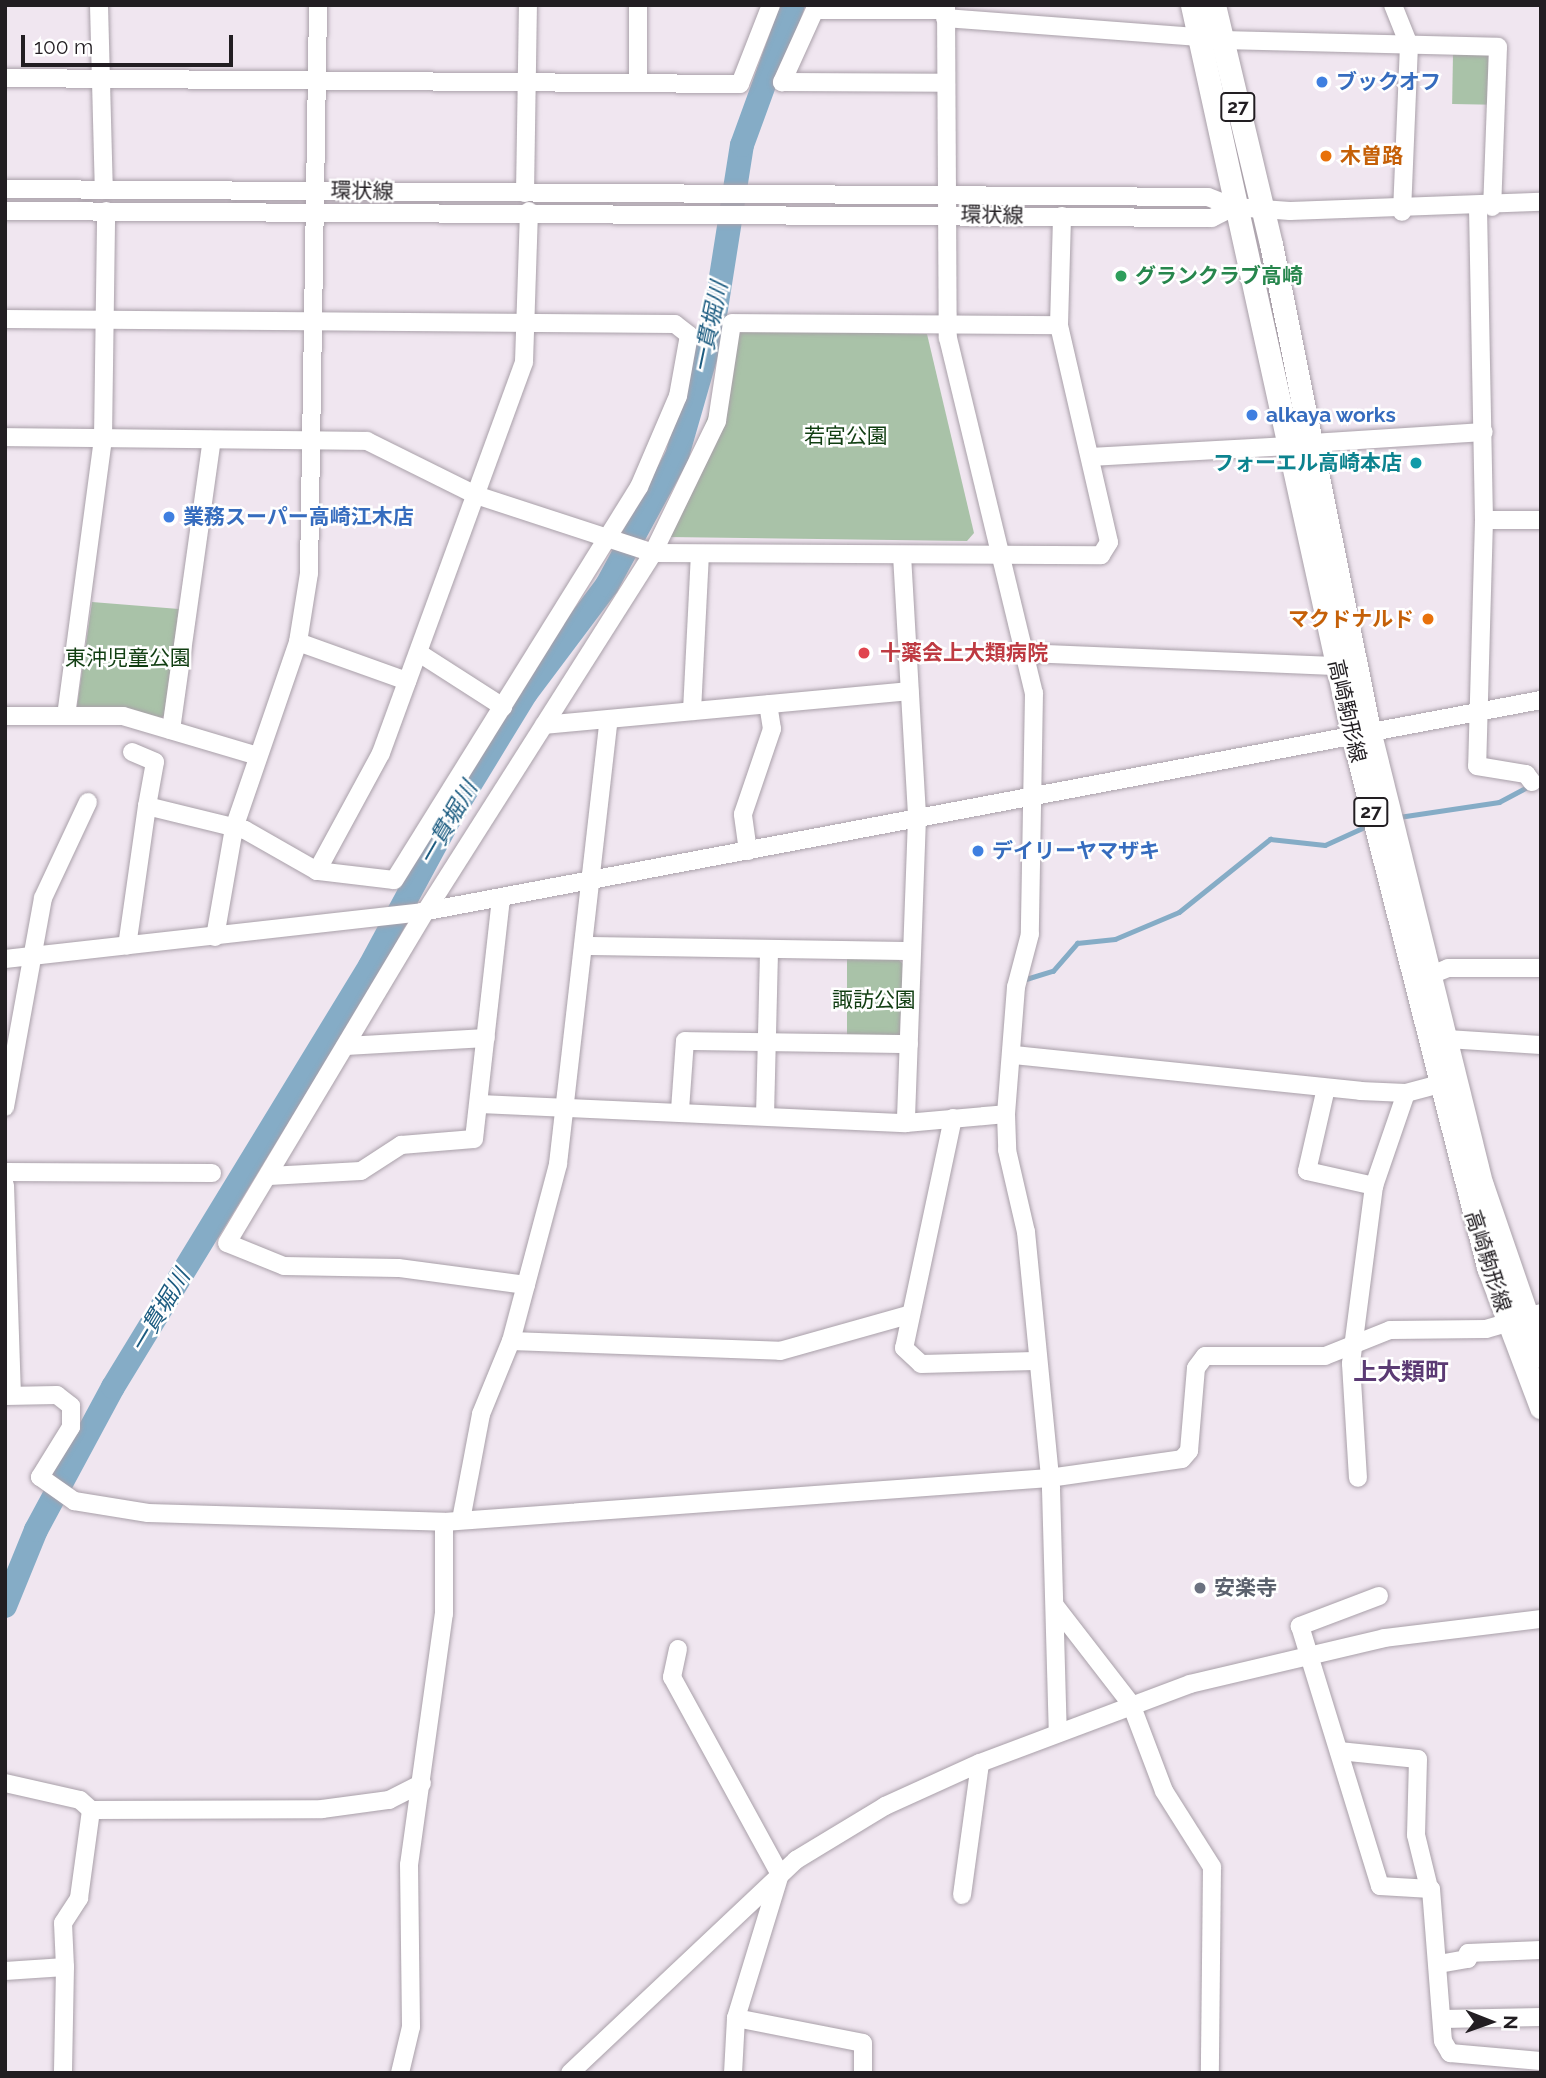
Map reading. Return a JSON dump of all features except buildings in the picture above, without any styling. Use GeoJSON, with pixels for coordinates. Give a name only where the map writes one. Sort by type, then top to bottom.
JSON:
{"type":"FeatureCollection","features":[{"type":"Feature","properties":{"kind":"main road","name":"高崎駒形線"},"geometry":{"type":"LineString","coordinates":[[1192,5],[1234,207],[1337,666],[1360,732],[1432,975],[1482,1185],[1526,1320],[1541,1407]]}},
{"type":"Feature","properties":{"kind":"main road","name":"高崎駒形線"},"geometry":{"type":"LineString","coordinates":[[1214,5],[1263,209],[1312,443],[1360,732],[1440,1084],[1541,1356]]}},
{"type":"Feature","properties":{"kind":"street"},"geometry":{"type":"LineString","coordinates":[[99,5],[104,190]]}},
{"type":"Feature","properties":{"kind":"street"},"geometry":{"type":"LineString","coordinates":[[215,937],[234,828],[298,642],[313,526],[318,5]]}},
{"type":"Feature","properties":{"kind":"street"},"geometry":{"type":"LineString","coordinates":[[317,871],[381,754],[524,362],[528,323],[528,5]]}},
{"type":"Feature","properties":{"kind":"street"},"geometry":{"type":"LineString","coordinates":[[638,5],[638,81]]}},
{"type":"Feature","properties":{"kind":"street"},"geometry":{"type":"LineString","coordinates":[[5,78],[527,80],[740,84],[771,5]]}},
{"type":"Feature","properties":{"kind":"street"},"geometry":{"type":"LineString","coordinates":[[1392,5],[1409,46],[1402,212]]}},
{"type":"Feature","properties":{"kind":"street"},"geometry":{"type":"LineString","coordinates":[[946,83],[782,82],[816,8],[946,11],[1199,37]]}},
{"type":"Feature","properties":{"kind":"street"},"geometry":{"type":"LineString","coordinates":[[946,11],[947,325],[998,554],[1026,653],[1034,693],[1030,934],[1016,987],[1014,1055],[1006,1114],[1007,1150],[1026,1232],[1035,1361],[1049,1478],[1056,1607],[1058,1733]]}},
{"type":"Feature","properties":{"kind":"street"},"geometry":{"type":"LineString","coordinates":[[1222,40],[1498,47],[1485,208],[1484,520],[1476,710],[1477,766],[1525,774],[1537,787]]}},
{"type":"Feature","properties":{"kind":"street","name":"環状線"},"geometry":{"type":"LineString","coordinates":[[5,188],[317,190],[747,212],[1212,218],[1234,207]]}},
{"type":"Feature","properties":{"kind":"street","name":"環状線"},"geometry":{"type":"LineString","coordinates":[[5,211],[316,212],[718,193],[1208,197],[1234,207],[1402,212],[1541,202]]}},
{"type":"Feature","properties":{"kind":"street"},"geometry":{"type":"LineString","coordinates":[[66,716],[103,438],[106,211]]}},
{"type":"Feature","properties":{"kind":"street"},"geometry":{"type":"LineString","coordinates":[[5,437],[367,441],[476,495],[653,553],[902,555],[1107,550],[1090,457],[1059,325],[1062,216]]}},
{"type":"Feature","properties":{"kind":"street"},"geometry":{"type":"LineString","coordinates":[[5,319],[528,323],[687,328],[663,439],[609,539],[394,880],[317,871],[281,846],[234,828],[147,806]]}},
{"type":"Feature","properties":{"kind":"street"},"geometry":{"type":"LineString","coordinates":[[526,1285],[421,1270],[284,1266],[234,1251],[228,1243],[424,912],[653,553],[717,421],[732,323],[1059,325]]}},
{"type":"Feature","properties":{"kind":"street"},"geometry":{"type":"LineString","coordinates":[[1312,443],[1484,432]]}},
{"type":"Feature","properties":{"kind":"street"},"geometry":{"type":"LineString","coordinates":[[171,730],[212,440]]}},
{"type":"Feature","properties":{"kind":"street"},"geometry":{"type":"LineString","coordinates":[[1090,457],[1289,446]]}},
{"type":"Feature","properties":{"kind":"street"},"geometry":{"type":"LineString","coordinates":[[1484,520],[1541,520]]}},
{"type":"Feature","properties":{"kind":"street"},"geometry":{"type":"LineString","coordinates":[[692,712],[700,554]]}},
{"type":"Feature","properties":{"kind":"street"},"geometry":{"type":"LineString","coordinates":[[902,555],[917,818],[906,1123]]}},
{"type":"Feature","properties":{"kind":"street"},"geometry":{"type":"LineString","coordinates":[[298,642],[407,681]]}},
{"type":"Feature","properties":{"kind":"street"},"geometry":{"type":"LineString","coordinates":[[419,653],[503,707]]}},
{"type":"Feature","properties":{"kind":"street"},"geometry":{"type":"LineString","coordinates":[[1026,653],[1337,666]]}},
{"type":"Feature","properties":{"kind":"street"},"geometry":{"type":"LineString","coordinates":[[544,725],[608,723],[909,691]]}},
{"type":"Feature","properties":{"kind":"street"},"geometry":{"type":"LineString","coordinates":[[5,960],[424,912],[593,882],[1360,732],[1541,700]]}},
{"type":"Feature","properties":{"kind":"street"},"geometry":{"type":"LineString","coordinates":[[748,851],[743,814],[772,729],[768,704]]}},
{"type":"Feature","properties":{"kind":"street"},"geometry":{"type":"LineString","coordinates":[[5,716],[123,716],[258,756]]}},
{"type":"Feature","properties":{"kind":"street"},"geometry":{"type":"LineString","coordinates":[[400,2073],[411,2027],[409,1864],[444,1614],[452,1521],[481,1414],[511,1340],[558,1164],[593,882],[608,723]]}},
{"type":"Feature","properties":{"kind":"street"},"geometry":{"type":"LineString","coordinates":[[127,946],[155,762],[132,752]]}},
{"type":"Feature","properties":{"kind":"street"},"geometry":{"type":"LineString","coordinates":[[5,1107],[29,957],[43,898],[89,802]]}},
{"type":"Feature","properties":{"kind":"street"},"geometry":{"type":"LineString","coordinates":[[269,1176],[361,1171],[401,1145],[467,1144],[474,1139],[501,898]]}},
{"type":"Feature","properties":{"kind":"street"},"geometry":{"type":"LineString","coordinates":[[585,946],[769,951],[912,951]]}},
{"type":"Feature","properties":{"kind":"street"},"geometry":{"type":"LineString","coordinates":[[765,1116],[769,951]]}},
{"type":"Feature","properties":{"kind":"street"},"geometry":{"type":"LineString","coordinates":[[1432,975],[1448,968],[1541,968]]}},
{"type":"Feature","properties":{"kind":"street"},"geometry":{"type":"LineString","coordinates":[[346,1046],[486,1038]]}},
{"type":"Feature","properties":{"kind":"street"},"geometry":{"type":"LineString","coordinates":[[1447,1039],[1541,1045]]}},
{"type":"Feature","properties":{"kind":"street"},"geometry":{"type":"LineString","coordinates":[[680,1110],[685,1041],[765,1045],[909,1044]]}},
{"type":"Feature","properties":{"kind":"street"},"geometry":{"type":"LineString","coordinates":[[1014,1055],[1326,1088],[1406,1093],[1440,1084]]}},
{"type":"Feature","properties":{"kind":"street"},"geometry":{"type":"LineString","coordinates":[[1326,1088],[1307,1171],[1374,1186]]}},
{"type":"Feature","properties":{"kind":"street"},"geometry":{"type":"LineString","coordinates":[[1358,1478],[1351,1364],[1374,1186],[1406,1093]]}},
{"type":"Feature","properties":{"kind":"street"},"geometry":{"type":"LineString","coordinates":[[480,1104],[564,1110],[680,1110],[906,1123],[1006,1114]]}},
{"type":"Feature","properties":{"kind":"street"},"geometry":{"type":"LineString","coordinates":[[953,1118],[944,1179],[908,1315],[904,1348],[915,1362],[1035,1361]]}},
{"type":"Feature","properties":{"kind":"street"},"geometry":{"type":"LineString","coordinates":[[5,1172],[212,1173]]}},
{"type":"Feature","properties":{"kind":"street"},"geometry":{"type":"LineString","coordinates":[[5,1185],[9,1396],[57,1395],[73,1410],[71,1427],[40,1477],[70,1499],[148,1513],[452,1521],[1049,1478],[1186,1457],[1199,1358],[1325,1356],[1356,1341],[1390,1330],[1526,1320]]}},
{"type":"Feature","properties":{"kind":"street"},"geometry":{"type":"LineString","coordinates":[[511,1340],[780,1351],[908,1315]]}},
{"type":"Feature","properties":{"kind":"street"},"geometry":{"type":"LineString","coordinates":[[1379,1596],[1302,1622],[1306,1654],[1380,1886],[1428,1884]]}},
{"type":"Feature","properties":{"kind":"street"},"geometry":{"type":"LineString","coordinates":[[1056,1607],[1131,1704],[1164,1791],[1212,1867],[1210,2073]]}},
{"type":"Feature","properties":{"kind":"street"},"geometry":{"type":"LineString","coordinates":[[570,2073],[780,1874],[845,1827],[979,1763],[1131,1704],[1306,1654],[1541,1619]]}},
{"type":"Feature","properties":{"kind":"street"},"geometry":{"type":"LineString","coordinates":[[678,1649],[672,1677],[780,1874],[736,2018],[733,2073]]}},
{"type":"Feature","properties":{"kind":"street"},"geometry":{"type":"LineString","coordinates":[[1339,1751],[1418,1759],[1416,1835],[1428,1884],[1443,2019],[1450,2053],[1541,2061]]}},
{"type":"Feature","properties":{"kind":"street"},"geometry":{"type":"LineString","coordinates":[[961,1895],[979,1763]]}},
{"type":"Feature","properties":{"kind":"street"},"geometry":{"type":"LineString","coordinates":[[5,1783],[79,1800],[91,1810],[322,1810],[389,1800],[422,1783]]}},
{"type":"Feature","properties":{"kind":"street"},"geometry":{"type":"LineString","coordinates":[[63,2073],[63,1923],[79,1898],[91,1810]]}},
{"type":"Feature","properties":{"kind":"street"},"geometry":{"type":"LineString","coordinates":[[1439,1965],[1468,1959],[1468,1953],[1541,1950]]}},
{"type":"Feature","properties":{"kind":"street"},"geometry":{"type":"LineString","coordinates":[[5,1970],[65,1967]]}},
{"type":"Feature","properties":{"kind":"street"},"geometry":{"type":"LineString","coordinates":[[1443,2019],[1541,2017]]}},
{"type":"Feature","properties":{"kind":"street"},"geometry":{"type":"LineString","coordinates":[[736,2018],[863,2043],[863,2073]]}},
{"type":"Feature","properties":{"kind":"green space"},"geometry":{"type":"Polygon","coordinates":[[[1453,54],[1494,55],[1493,105],[1452,104],[1453,54]]]}},
{"type":"Feature","properties":{"kind":"green space","name":"若宮公園"},"geometry":{"type":"Polygon","coordinates":[[[736,330],[927,334],[974,533],[967,541],[668,537],[736,330]]]}},
{"type":"Feature","properties":{"kind":"green space","name":"東沖児童公園"},"geometry":{"type":"Polygon","coordinates":[[[92,602],[179,609],[164,716],[156,720],[77,707],[92,602]]]}},
{"type":"Feature","properties":{"kind":"green space","name":"諏訪公園"},"geometry":{"type":"Polygon","coordinates":[[[896,957],[903,964],[900,1035],[847,1040],[847,958],[896,957]]]}},
{"type":"Feature","properties":{"kind":"waterway","name":"一貫堀川"},"geometry":{"type":"LineString","coordinates":[[5,1606],[36,1530],[113,1387],[370,966],[449,819],[526,693],[607,585],[677,456],[712,334],[742,145],[793,5]]}},
{"type":"Feature","properties":{"kind":"waterway"},"geometry":{"type":"LineString","coordinates":[[1399,817],[1499,802],[1529,786]]}},
{"type":"Feature","properties":{"kind":"waterway"},"geometry":{"type":"LineString","coordinates":[[1026,979],[1053,971],[1077,943],[1115,939],[1179,912],[1270,839],[1325,845],[1367,826]]}},
{"type":"Feature","properties":{"kind":"place","name":"ブックオフ"},"geometry":{"type":"Point","coordinates":[1322,82]}},
{"type":"Feature","properties":{"kind":"place","name":"木曽路"},"geometry":{"type":"Point","coordinates":[1326,156]}},
{"type":"Feature","properties":{"kind":"place","name":"グランクラブ高崎"},"geometry":{"type":"Point","coordinates":[1121,276]}},
{"type":"Feature","properties":{"kind":"place","name":"alkaya works"},"geometry":{"type":"Point","coordinates":[1252,415]}},
{"type":"Feature","properties":{"kind":"place","name":"フォーエル高崎本店"},"geometry":{"type":"Point","coordinates":[1416,463]}},
{"type":"Feature","properties":{"kind":"place","name":"業務スーパー高崎江木店"},"geometry":{"type":"Point","coordinates":[169,517]}},
{"type":"Feature","properties":{"kind":"place","name":"マクドナルド"},"geometry":{"type":"Point","coordinates":[1428,619]}},
{"type":"Feature","properties":{"kind":"place","name":"十薬会上大類病院"},"geometry":{"type":"Point","coordinates":[864,653]}},
{"type":"Feature","properties":{"kind":"place","name":"デイリーヤマザキ"},"geometry":{"type":"Point","coordinates":[978,851]}},
{"type":"Feature","properties":{"kind":"place","name":"安楽寺"},"geometry":{"type":"Point","coordinates":[1200,1588]}},
{"type":"Feature","properties":{"kind":"district","name":"上大類町"},"geometry":{"type":"Point","coordinates":[1401,1372]}}]}
